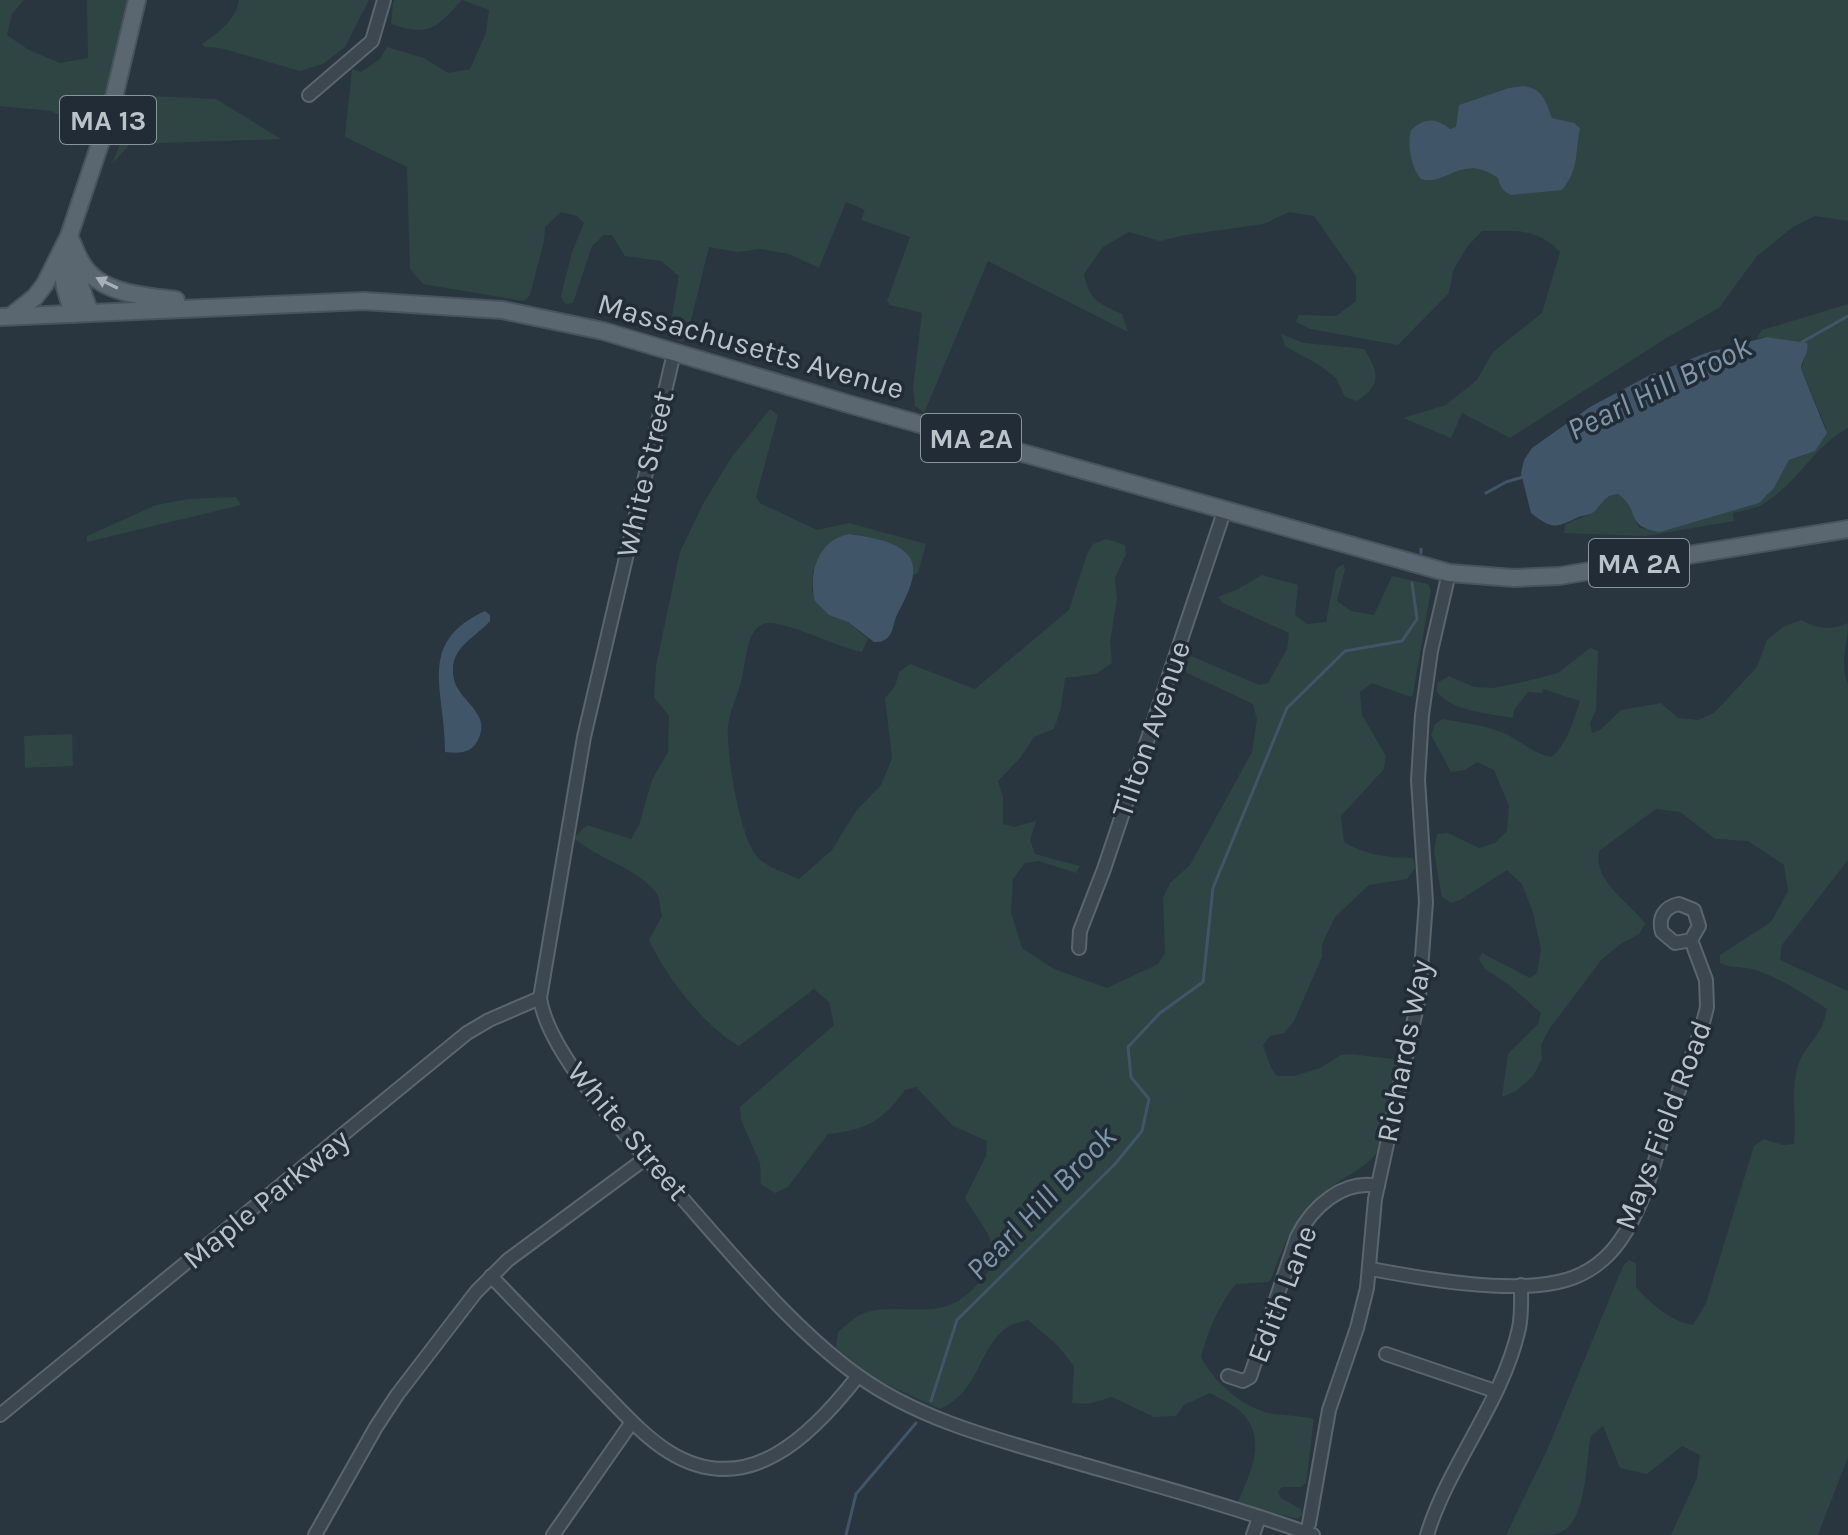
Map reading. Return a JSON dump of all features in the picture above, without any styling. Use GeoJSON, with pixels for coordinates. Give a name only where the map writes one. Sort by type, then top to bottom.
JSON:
{"type":"FeatureCollection","features":[{"type":"Feature","properties":{"kind":"main road","name":"MA 13"},"geometry":{"type":"LineString","coordinates":[[6,317],[35,297],[61,256],[110,114],[137,0]]}},
{"type":"Feature","properties":{"kind":"main road"},"geometry":{"type":"LineString","coordinates":[[69,236],[84,267],[104,284],[132,294],[209,306]]}},
{"type":"Feature","properties":{"kind":"main road"},"geometry":{"type":"LineString","coordinates":[[69,236],[90,313]]}},
{"type":"Feature","properties":{"kind":"main road"},"geometry":{"type":"LineString","coordinates":[[61,256],[73,314]]}},
{"type":"Feature","properties":{"kind":"main road","name":"Massachusetts Avenue"},"geometry":{"type":"LineString","coordinates":[[6,317],[364,301],[502,310],[603,331],[1449,573],[1514,578],[1559,576],[1848,529]]}},
{"type":"Feature","properties":{"kind":"street"},"geometry":{"type":"LineString","coordinates":[[309,95],[372,41],[384,0]]}},
{"type":"Feature","properties":{"kind":"street","name":"White Street"},"geometry":{"type":"LineString","coordinates":[[674,353],[581,751],[540,998],[542,1012],[556,1044],[646,1158],[807,1334],[858,1376],[911,1407],[978,1434],[1259,1518],[1311,1529]]}},
{"type":"Feature","properties":{"kind":"street","name":"Tilton Avenue"},"geometry":{"type":"LineString","coordinates":[[1079,948],[1080,931],[1104,869],[1225,509]]}},
{"type":"Feature","properties":{"kind":"street","name":"Richards Way"},"geometry":{"type":"LineString","coordinates":[[1311,1529],[1329,1410],[1357,1328],[1371,1269],[1378,1186],[1416,1019],[1426,902],[1418,780],[1422,715],[1427,673],[1449,573]]}},
{"type":"Feature","properties":{"kind":"street","name":"Mays Field Road"},"geometry":{"type":"LineString","coordinates":[[1371,1269],[1481,1284],[1521,1285],[1564,1280],[1594,1267],[1617,1245],[1636,1213],[1707,1007],[1706,980],[1691,940]]}},
{"type":"Feature","properties":{"kind":"street","name":"Maple Parkway"},"geometry":{"type":"LineString","coordinates":[[0,1415],[467,1033],[540,998]]}},
{"type":"Feature","properties":{"kind":"street"},"geometry":{"type":"LineString","coordinates":[[315,1535],[397,1395],[491,1276],[508,1260],[646,1158]]}},
{"type":"Feature","properties":{"kind":"street","name":"Edith Lane"},"geometry":{"type":"LineString","coordinates":[[1228,1376],[1243,1381],[1250,1377],[1306,1220],[1335,1194],[1349,1186],[1378,1186]]}},
{"type":"Feature","properties":{"kind":"street"},"geometry":{"type":"LineString","coordinates":[[491,1276],[632,1422],[652,1440],[684,1460],[703,1465],[740,1467],[763,1462],[802,1438],[858,1376]]}},
{"type":"Feature","properties":{"kind":"street"},"geometry":{"type":"LineString","coordinates":[[1427,1535],[1440,1499],[1495,1391],[1517,1335],[1521,1285]]}},
{"type":"Feature","properties":{"kind":"street"},"geometry":{"type":"LineString","coordinates":[[1386,1354],[1495,1391]]}},
{"type":"Feature","properties":{"kind":"street"},"geometry":{"type":"LineString","coordinates":[[553,1535],[632,1422]]}},
{"type":"Feature","properties":{"kind":"street"},"geometry":{"type":"LineString","coordinates":[[1253,1535],[1259,1518]]}},
{"type":"Feature","properties":{"kind":"green space"},"geometry":{"type":"Polygon","coordinates":[[[0,0],[24,0],[12,14],[7,35],[29,50],[60,63],[88,58],[87,0],[133,0],[96,132],[51,111],[0,106],[0,0]]]}},
{"type":"Feature","properties":{"kind":"green space"},"geometry":{"type":"Polygon","coordinates":[[[239,0],[369,0],[345,47],[323,64],[300,71],[202,44],[230,20],[239,0]]]}},
{"type":"Feature","properties":{"kind":"green space"},"geometry":{"type":"Polygon","coordinates":[[[395,0],[462,0],[439,23],[424,30],[415,30],[391,24],[395,0]]]}},
{"type":"Feature","properties":{"kind":"green space"},"geometry":{"type":"Polygon","coordinates":[[[462,0],[1848,0],[1848,221],[1815,216],[1793,227],[1757,256],[1719,308],[1510,438],[1462,413],[1451,438],[1403,418],[1446,405],[1477,380],[1493,352],[1542,313],[1560,252],[1533,234],[1482,231],[1467,247],[1453,271],[1449,293],[1398,345],[1310,329],[1296,322],[1299,315],[1336,316],[1356,301],[1356,276],[1314,216],[1289,212],[1264,224],[1160,241],[1129,232],[1103,247],[1084,274],[1086,283],[1096,300],[1122,314],[1128,332],[988,261],[924,413],[915,406],[913,387],[922,313],[890,305],[887,301],[910,237],[861,220],[865,210],[846,202],[819,268],[789,254],[760,249],[737,252],[709,247],[686,340],[680,342],[669,334],[679,276],[661,261],[625,256],[612,235],[604,235],[592,246],[573,303],[565,304],[561,296],[572,252],[584,223],[577,216],[561,212],[545,227],[530,295],[524,301],[423,284],[410,269],[407,167],[345,137],[352,69],[361,72],[380,59],[387,47],[424,58],[448,73],[470,69],[486,33],[489,10],[462,0]]]}},
{"type":"Feature","properties":{"kind":"green space"},"geometry":{"type":"Polygon","coordinates":[[[149,96],[216,99],[281,139],[130,144],[112,164],[132,113],[149,96]]]}},
{"type":"Feature","properties":{"kind":"green space"},"geometry":{"type":"Polygon","coordinates":[[[1848,304],[1848,428],[1825,445],[1775,496],[1756,507],[1733,513],[1734,521],[1646,536],[1564,533],[1565,525],[1594,512],[1614,494],[1628,502],[1640,528],[1660,531],[1759,503],[1774,488],[1789,460],[1804,455],[1826,428],[1801,369],[1808,348],[1767,337],[1757,338],[1762,330],[1848,304]]]}},
{"type":"Feature","properties":{"kind":"green space"},"geometry":{"type":"Polygon","coordinates":[[[1281,334],[1304,343],[1364,349],[1375,371],[1374,384],[1357,401],[1345,397],[1336,378],[1285,346],[1281,334]]]}},
{"type":"Feature","properties":{"kind":"green space"},"geometry":{"type":"Polygon","coordinates":[[[770,409],[778,415],[756,497],[760,503],[817,530],[849,523],[926,544],[918,573],[913,575],[911,564],[899,549],[881,540],[849,534],[813,571],[812,591],[828,614],[848,622],[868,639],[862,652],[771,623],[758,627],[750,638],[742,680],[728,726],[734,790],[753,851],[761,861],[799,879],[832,850],[856,811],[881,785],[892,758],[885,698],[895,686],[899,672],[910,664],[975,689],[1069,610],[1093,544],[1106,539],[1125,545],[1126,554],[1115,578],[1117,599],[1110,641],[1112,663],[1096,674],[1065,678],[1061,708],[1054,729],[1034,737],[1021,757],[998,781],[1003,797],[1003,824],[1014,827],[1036,821],[1030,840],[1035,854],[1080,866],[1076,873],[1039,861],[1025,863],[1013,879],[1011,912],[1022,948],[1054,969],[1107,988],[1158,964],[1165,953],[1163,898],[1170,883],[1190,865],[1252,752],[1257,719],[1253,704],[1187,673],[1182,663],[1191,656],[1259,685],[1268,683],[1287,649],[1289,633],[1223,603],[1218,597],[1262,575],[1298,585],[1295,615],[1307,624],[1326,622],[1336,569],[1343,564],[1345,569],[1337,601],[1351,611],[1374,615],[1392,576],[1428,584],[1431,590],[1411,697],[1372,683],[1360,692],[1362,715],[1386,756],[1384,769],[1341,816],[1344,842],[1377,855],[1413,858],[1415,868],[1407,879],[1369,885],[1335,917],[1322,944],[1322,957],[1294,1021],[1284,1033],[1270,1036],[1263,1045],[1277,1076],[1294,1076],[1320,1068],[1341,1055],[1393,1059],[1397,1064],[1378,1151],[1308,1208],[1293,1230],[1268,1282],[1236,1284],[1215,1318],[1201,1357],[1221,1384],[1249,1405],[1269,1413],[1314,1419],[1306,1483],[1301,1487],[1282,1487],[1278,1492],[1281,1498],[1301,1509],[1302,1515],[1298,1519],[1237,1504],[1251,1470],[1255,1447],[1250,1425],[1236,1408],[1210,1393],[1184,1405],[1176,1416],[1154,1417],[1112,1397],[1088,1404],[1072,1403],[1074,1366],[1058,1346],[1028,1320],[1011,1325],[999,1335],[964,1391],[940,1409],[871,1377],[836,1348],[838,1332],[860,1315],[875,1310],[930,1309],[952,1304],[971,1291],[997,1260],[988,1234],[965,1198],[986,1156],[987,1141],[953,1126],[916,1087],[905,1090],[889,1109],[872,1122],[853,1130],[828,1134],[788,1187],[775,1193],[761,1184],[760,1163],[741,1120],[740,1107],[834,1025],[829,1002],[814,989],[739,1046],[700,1013],[676,985],[656,954],[649,940],[662,916],[655,891],[636,875],[574,838],[587,825],[631,839],[639,825],[652,780],[668,752],[669,716],[654,697],[656,666],[680,552],[703,504],[731,458],[770,409]]]}},
{"type":"Feature","properties":{"kind":"green space"},"geometry":{"type":"Polygon","coordinates":[[[236,497],[241,505],[87,542],[87,536],[156,505],[188,499],[236,497]]]}},
{"type":"Feature","properties":{"kind":"green space"},"geometry":{"type":"Polygon","coordinates":[[[1801,620],[1824,628],[1848,623],[1844,661],[1848,684],[1848,860],[1782,945],[1780,960],[1848,991],[1848,1457],[1818,1535],[1671,1535],[1697,1478],[1700,1455],[1682,1446],[1647,1474],[1620,1468],[1603,1426],[1591,1436],[1580,1506],[1567,1528],[1557,1534],[1506,1535],[1548,1448],[1623,1266],[1629,1260],[1636,1263],[1636,1287],[1669,1316],[1693,1325],[1706,1303],[1754,1146],[1764,1139],[1782,1145],[1794,1144],[1796,1075],[1801,1058],[1821,1027],[1827,1009],[1771,976],[1720,963],[1720,955],[1771,922],[1788,891],[1784,865],[1748,841],[1715,839],[1680,812],[1656,809],[1599,851],[1601,872],[1607,882],[1645,924],[1639,934],[1602,959],[1550,1028],[1541,1045],[1542,1059],[1533,1076],[1516,1091],[1502,1097],[1508,1054],[1538,1024],[1541,1013],[1508,984],[1485,969],[1479,959],[1482,953],[1530,978],[1537,973],[1541,949],[1533,913],[1522,884],[1507,870],[1460,900],[1451,903],[1442,897],[1434,851],[1437,834],[1448,833],[1479,848],[1495,843],[1507,831],[1509,806],[1494,770],[1477,762],[1465,770],[1451,772],[1431,735],[1435,724],[1443,719],[1467,723],[1498,731],[1551,757],[1566,739],[1580,701],[1543,689],[1542,693],[1528,692],[1514,710],[1513,718],[1472,711],[1453,704],[1437,692],[1437,683],[1449,676],[1474,687],[1493,688],[1523,682],[1558,673],[1590,648],[1598,651],[1596,710],[1590,723],[1592,733],[1600,730],[1621,710],[1661,703],[1678,718],[1698,720],[1714,713],[1757,667],[1767,640],[1783,627],[1801,620]]]}},
{"type":"Feature","properties":{"kind":"green space"},"geometry":{"type":"Polygon","coordinates":[[[72,734],[73,766],[25,768],[24,736],[72,734]]]}},
{"type":"Feature","properties":{"kind":"water"},"geometry":{"type":"Polygon","coordinates":[[[1524,86],[1540,93],[1552,118],[1574,123],[1580,128],[1574,168],[1562,190],[1511,195],[1502,188],[1498,178],[1474,168],[1439,179],[1421,179],[1411,156],[1411,130],[1431,120],[1450,129],[1456,127],[1459,105],[1524,86]]]}},
{"type":"Feature","properties":{"kind":"water"},"geometry":{"type":"Polygon","coordinates":[[[1767,337],[1807,343],[1801,369],[1827,433],[1815,451],[1789,460],[1774,488],[1759,503],[1660,532],[1641,526],[1618,494],[1607,498],[1592,513],[1563,524],[1548,524],[1531,513],[1521,473],[1524,460],[1532,448],[1590,407],[1650,375],[1706,353],[1767,337]]]}},
{"type":"Feature","properties":{"kind":"water"},"geometry":{"type":"Polygon","coordinates":[[[849,534],[888,542],[902,549],[911,561],[913,577],[910,586],[891,632],[882,641],[874,642],[848,622],[829,615],[815,601],[813,580],[818,559],[830,543],[849,534]]]}},
{"type":"Feature","properties":{"kind":"water"},"geometry":{"type":"Polygon","coordinates":[[[485,611],[490,615],[490,621],[461,648],[453,669],[458,690],[480,719],[481,733],[471,749],[445,752],[439,671],[442,654],[449,638],[463,624],[485,611]]]}},
{"type":"Feature","properties":{"kind":"waterway","name":"Pearl Hill Brook"},"geometry":{"type":"LineString","coordinates":[[1802,342],[1848,316]]}},
{"type":"Feature","properties":{"kind":"waterway","name":"Pearl Hill Brook"},"geometry":{"type":"LineString","coordinates":[[1486,493],[1523,477]]}},
{"type":"Feature","properties":{"kind":"waterway","name":"Pearl Hill Brook"},"geometry":{"type":"LineString","coordinates":[[931,1401],[957,1320],[1115,1164],[1142,1131],[1149,1099],[1131,1077],[1128,1047],[1160,1013],[1203,982],[1213,888],[1287,708],[1345,651],[1402,641],[1417,619],[1412,583]]}},
{"type":"Feature","properties":{"kind":"waterway","name":"Pearl Hill Brook"},"geometry":{"type":"LineString","coordinates":[[846,1535],[856,1494],[916,1423]]}}]}
